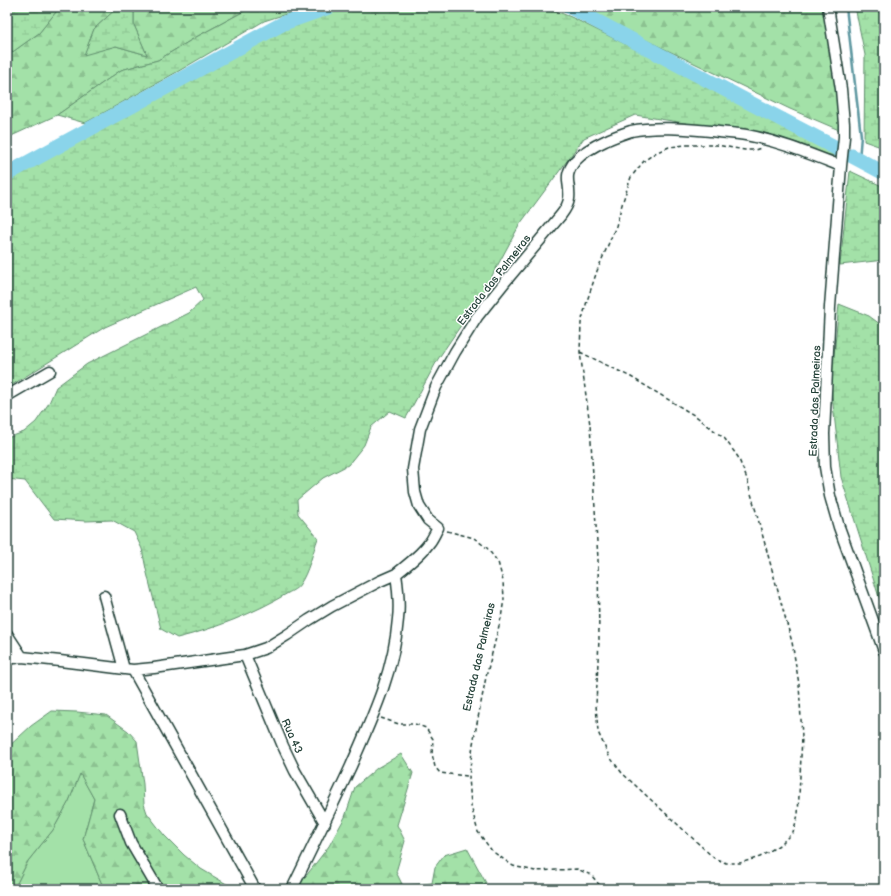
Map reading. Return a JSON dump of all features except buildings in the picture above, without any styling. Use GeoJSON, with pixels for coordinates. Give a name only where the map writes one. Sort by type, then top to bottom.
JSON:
{"type":"FeatureCollection","features":[{"type":"Feature","properties":{"kind":"street","name":"Estrada das Palmeiras"},"geometry":{"type":"LineString","coordinates":[[828,7],[840,89],[844,137],[830,314],[824,434],[825,467],[830,496],[839,527],[884,651]]}},
{"type":"Feature","properties":{"kind":"street","name":"Estrada das Palmeiras"},"geometry":{"type":"LineString","coordinates":[[438,528],[428,520],[419,506],[415,492],[413,469],[420,429],[436,387],[455,352],[477,317],[504,282],[562,215],[569,200],[567,178],[575,162],[583,154],[594,146],[615,136],[631,131],[660,128],[702,130],[745,135],[795,148],[841,166]]}},
{"type":"Feature","properties":{"kind":"street"},"geometry":{"type":"LineString","coordinates":[[7,396],[50,371]]}},
{"type":"Feature","properties":{"kind":"street"},"geometry":{"type":"LineString","coordinates":[[7,659],[22,657],[128,670],[161,667],[245,655],[266,648],[332,606],[396,574],[417,557],[430,542],[438,528]]}},
{"type":"Feature","properties":{"kind":"street"},"geometry":{"type":"LineString","coordinates":[[292,889],[325,823],[374,714],[386,679],[392,660],[398,617],[396,574]]}},
{"type":"Feature","properties":{"kind":"street"},"geometry":{"type":"LineString","coordinates":[[104,596],[128,670],[255,889]]}},
{"type":"Feature","properties":{"kind":"street"},"geometry":{"type":"LineString","coordinates":[[7,634],[22,657]]}},
{"type":"Feature","properties":{"kind":"street","name":"Rua 43"},"geometry":{"type":"LineString","coordinates":[[245,655],[283,746],[299,778],[325,823]]}},
{"type":"Feature","properties":{"kind":"street"},"geometry":{"type":"LineString","coordinates":[[120,814],[131,843],[158,889]]}},
{"type":"Feature","properties":{"kind":"path"},"geometry":{"type":"LineString","coordinates":[[580,352],[631,377],[697,417],[725,439],[738,457],[747,479],[792,642],[799,684],[802,737],[798,815],[793,832],[781,844],[760,857],[740,863],[726,863],[714,858],[622,773],[609,756],[598,732],[596,705],[599,639],[598,560],[590,425],[580,352],[581,323],[587,300],[597,271],[616,226],[631,177],[644,161],[655,153],[669,147],[686,145],[717,146],[750,150],[778,143]]}},
{"type":"Feature","properties":{"kind":"path","name":"Estrada das Palmeiras"},"geometry":{"type":"LineString","coordinates":[[438,528],[474,538],[487,548],[498,562],[503,581],[504,599],[486,676],[473,744],[469,776],[471,806],[478,832],[492,851],[513,866],[535,871],[577,869],[591,875],[603,889]]}},
{"type":"Feature","properties":{"kind":"path"},"geometry":{"type":"LineString","coordinates":[[374,714],[399,724],[415,724],[426,728],[433,739],[432,754],[435,767],[440,773],[469,776]]}},
{"type":"Feature","properties":{"kind":"green space"},"geometry":{"type":"Polygon","coordinates":[[[7,7],[60,7],[39,33],[7,56],[7,7]]]}},
{"type":"Feature","properties":{"kind":"green space"},"geometry":{"type":"Polygon","coordinates":[[[60,7],[118,7],[94,29],[85,54],[116,46],[147,55],[134,25],[134,7],[252,7],[198,36],[158,60],[121,70],[57,115],[7,138],[7,56],[39,33],[60,7]]]}},
{"type":"Feature","properties":{"kind":"green space"},"geometry":{"type":"Polygon","coordinates":[[[118,7],[134,7],[134,25],[147,55],[116,46],[84,55],[94,29],[118,7]]]}},
{"type":"Feature","properties":{"kind":"green space"},"geometry":{"type":"Polygon","coordinates":[[[252,7],[308,7],[264,21],[177,72],[85,123],[57,115],[121,70],[158,60],[198,36],[252,7]]]}},
{"type":"Feature","properties":{"kind":"green space"},"geometry":{"type":"Polygon","coordinates":[[[348,7],[527,7],[553,10],[571,17],[693,78],[837,152],[838,156],[823,154],[800,144],[764,133],[728,130],[635,115],[584,138],[520,224],[481,296],[438,359],[406,418],[390,411],[371,427],[364,445],[348,465],[323,478],[297,500],[298,514],[318,538],[308,568],[299,585],[293,590],[248,614],[220,625],[177,638],[161,629],[142,549],[134,532],[112,520],[86,521],[54,519],[25,481],[7,479],[7,437],[24,432],[36,422],[49,403],[56,387],[87,364],[189,313],[203,300],[196,287],[105,327],[7,388],[7,180],[198,77],[272,34],[348,7]]]}},
{"type":"Feature","properties":{"kind":"green space"},"geometry":{"type":"Polygon","coordinates":[[[577,7],[824,7],[842,126],[839,130],[790,109],[577,7]]]}},
{"type":"Feature","properties":{"kind":"green space"},"geometry":{"type":"Polygon","coordinates":[[[855,7],[884,7],[884,148],[864,141],[865,55],[855,7]]]}},
{"type":"Feature","properties":{"kind":"green space"},"geometry":{"type":"Polygon","coordinates":[[[850,171],[884,187],[884,260],[840,265],[850,171]]]}},
{"type":"Feature","properties":{"kind":"green space"},"geometry":{"type":"Polygon","coordinates":[[[839,304],[869,316],[884,327],[884,613],[841,477],[831,386],[839,304]]]}},
{"type":"Feature","properties":{"kind":"green space"},"geometry":{"type":"Polygon","coordinates":[[[52,711],[106,715],[128,731],[137,741],[143,784],[144,804],[147,813],[164,835],[184,855],[201,869],[235,889],[104,889],[83,839],[94,799],[80,774],[69,801],[53,830],[28,861],[14,889],[7,889],[7,748],[31,726],[52,711]]]}},
{"type":"Feature","properties":{"kind":"green space"},"geometry":{"type":"Polygon","coordinates":[[[401,754],[413,773],[397,825],[405,841],[396,872],[403,886],[432,883],[435,867],[444,855],[467,848],[486,883],[480,889],[296,889],[329,846],[345,817],[355,787],[377,768],[401,754]]]}},
{"type":"Feature","properties":{"kind":"green space"},"geometry":{"type":"Polygon","coordinates":[[[80,773],[94,799],[83,839],[104,889],[14,889],[28,861],[53,830],[69,801],[80,773]]]}},
{"type":"Feature","properties":{"kind":"waterway"},"geometry":{"type":"LineString","coordinates":[[7,174],[284,23],[329,7]]}},
{"type":"Feature","properties":{"kind":"waterway"},"geometry":{"type":"LineString","coordinates":[[570,7],[840,150]]}},
{"type":"Feature","properties":{"kind":"waterway"},"geometry":{"type":"LineString","coordinates":[[846,7],[861,136],[859,160]]}},
{"type":"Feature","properties":{"kind":"waterway"},"geometry":{"type":"LineString","coordinates":[[852,156],[884,173]]}}]}
